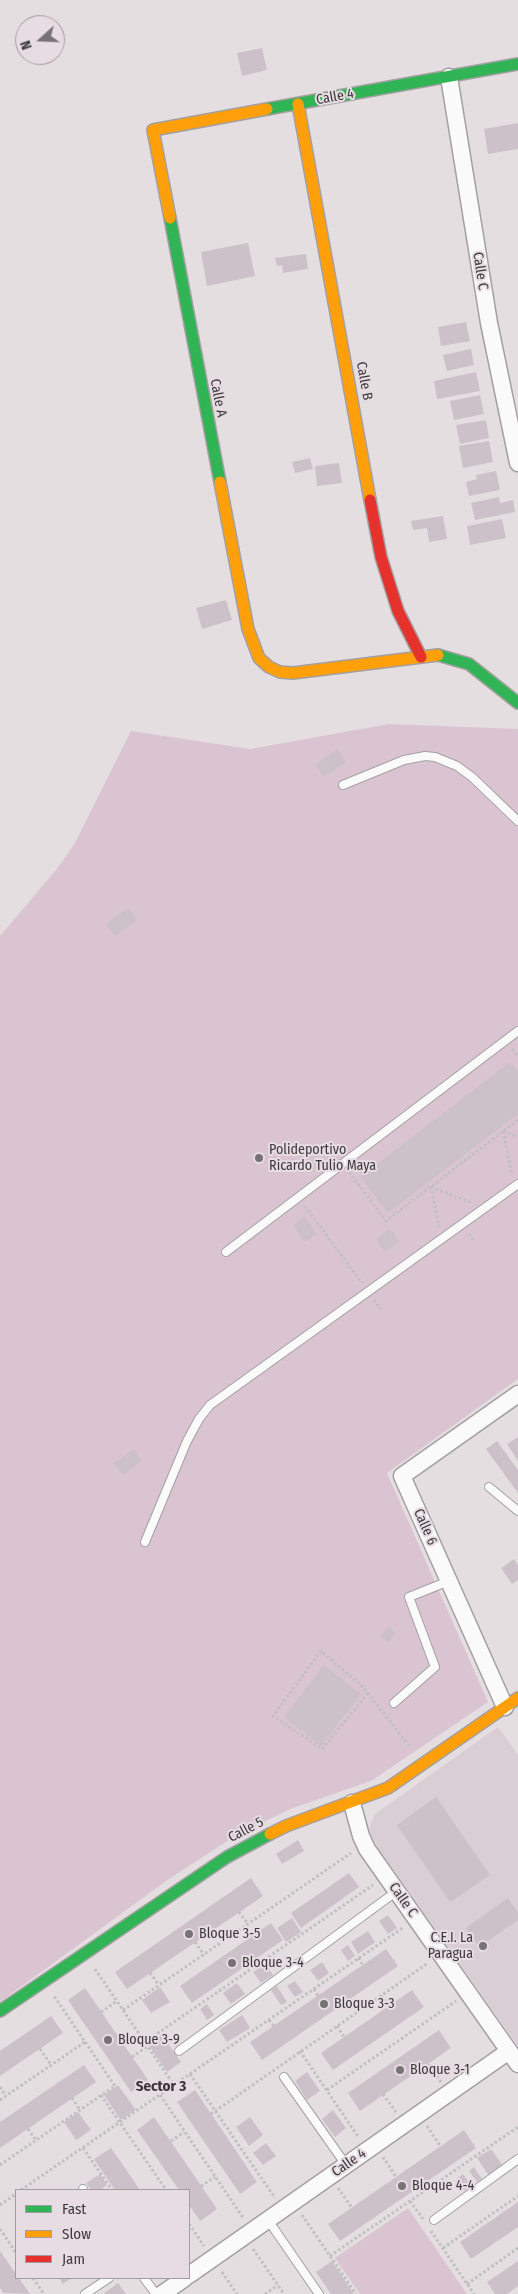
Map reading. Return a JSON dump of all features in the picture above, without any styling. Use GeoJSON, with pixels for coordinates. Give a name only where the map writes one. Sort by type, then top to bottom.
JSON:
{"type":"FeatureCollection","features":[{"type":"Feature","properties":{"kind":"street","name":"Calle 4"},"geometry":{"type":"LineString","coordinates":[[152,130],[518,64]]}},
{"type":"Feature","properties":{"kind":"street","name":"Calle C"},"geometry":{"type":"LineString","coordinates":[[449,77],[489,324],[518,464]]}},
{"type":"Feature","properties":{"kind":"street","name":"Calle B"},"geometry":{"type":"LineString","coordinates":[[298,104],[381,557],[398,611],[421,657]]}},
{"type":"Feature","properties":{"kind":"street","name":"Calle A"},"geometry":{"type":"LineString","coordinates":[[152,130],[252,644],[268,667],[280,672],[293,673],[421,657]]}},
{"type":"Feature","properties":{"kind":"street"},"geometry":{"type":"LineString","coordinates":[[421,657],[439,655],[469,664],[518,703]]}},
{"type":"Feature","properties":{"kind":"street","name":"Calle 6"},"geometry":{"type":"LineString","coordinates":[[511,1703],[449,1581],[402,1476],[518,1394]]}},
{"type":"Feature","properties":{"kind":"street","name":"Calle 5"},"geometry":{"type":"LineString","coordinates":[[0,2011],[227,1857],[286,1826],[388,1788],[511,1703]]}},
{"type":"Feature","properties":{"kind":"street","name":"Calle C"},"geometry":{"type":"LineString","coordinates":[[352,1803],[364,1844],[513,2058]]}},
{"type":"Feature","properties":{"kind":"street","name":"Calle 4"},"geometry":{"type":"LineString","coordinates":[[190,2274],[448,2093],[513,2058]]}},
{"type":"Feature","properties":{"kind":"street"},"geometry":{"type":"LineString","coordinates":[[162,2294],[184,2279]]}},
{"type":"Feature","properties":{"kind":"lane"},"geometry":{"type":"LineString","coordinates":[[342,785],[404,760],[425,756],[435,757],[457,766],[472,777],[518,821]]}},
{"type":"Feature","properties":{"kind":"lane"},"geometry":{"type":"LineString","coordinates":[[226,1252],[518,1031]]}},
{"type":"Feature","properties":{"kind":"lane"},"geometry":{"type":"LineString","coordinates":[[145,1542],[187,1440],[210,1405],[368,1292],[515,1181]]}},
{"type":"Feature","properties":{"kind":"lane"},"geometry":{"type":"LineString","coordinates":[[489,1487],[518,1511]]}},
{"type":"Feature","properties":{"kind":"lane"},"geometry":{"type":"LineString","coordinates":[[394,1703],[435,1667],[408,1597],[449,1581]]}},
{"type":"Feature","properties":{"kind":"lane"},"geometry":{"type":"LineString","coordinates":[[178,2051],[397,1891]]}},
{"type":"Feature","properties":{"kind":"lane"},"geometry":{"type":"LineString","coordinates":[[284,2078],[346,2165]]}},
{"type":"Feature","properties":{"kind":"lane"},"geometry":{"type":"LineString","coordinates":[[434,2220],[518,2159]]}},
{"type":"Feature","properties":{"kind":"lane"},"geometry":{"type":"LineString","coordinates":[[268,2220],[319,2294]]}},
{"type":"Feature","properties":{"kind":"lane"},"geometry":{"type":"LineString","coordinates":[[85,2294],[108,2279]]}},
{"type":"Feature","properties":{"kind":"lane"},"geometry":{"type":"LineString","coordinates":[[145,2279],[156,2294]]}},
{"type":"Feature","properties":{"kind":"path"},"geometry":{"type":"LineString","coordinates":[[343,1164],[386,1220],[518,1120]]}},
{"type":"Feature","properties":{"kind":"path"},"geometry":{"type":"LineString","coordinates":[[503,1131],[518,1137]]}},
{"type":"Feature","properties":{"kind":"path"},"geometry":{"type":"LineString","coordinates":[[503,1131],[515,1181]]}},
{"type":"Feature","properties":{"kind":"path"},"geometry":{"type":"LineString","coordinates":[[431,1186],[474,1204]]}},
{"type":"Feature","properties":{"kind":"path"},"geometry":{"type":"LineString","coordinates":[[431,1186],[439,1229]]}},
{"type":"Feature","properties":{"kind":"path"},"geometry":{"type":"LineString","coordinates":[[298,1197],[380,1309]]}},
{"type":"Feature","properties":{"kind":"path"},"geometry":{"type":"LineString","coordinates":[[368,1693],[322,1750],[273,1716],[321,1651],[368,1693],[424,1764]]}},
{"type":"Feature","properties":{"kind":"path"},"geometry":{"type":"LineString","coordinates":[[123,2010],[364,1844]]}},
{"type":"Feature","properties":{"kind":"path"},"geometry":{"type":"LineString","coordinates":[[132,2056],[219,1991],[386,1876]]}},
{"type":"Feature","properties":{"kind":"path"},"geometry":{"type":"LineString","coordinates":[[239,1912],[248,1924]]}},
{"type":"Feature","properties":{"kind":"path"},"geometry":{"type":"LineString","coordinates":[[22,2189],[416,1919]]}},
{"type":"Feature","properties":{"kind":"path"},"geometry":{"type":"LineString","coordinates":[[195,1942],[204,1954]]}},
{"type":"Feature","properties":{"kind":"path"},"geometry":{"type":"LineString","coordinates":[[85,1954],[174,2085]]}},
{"type":"Feature","properties":{"kind":"path"},"geometry":{"type":"LineString","coordinates":[[211,2114],[441,1954]]}},
{"type":"Feature","properties":{"kind":"path"},"geometry":{"type":"LineString","coordinates":[[260,1956],[263,1961]]}},
{"type":"Feature","properties":{"kind":"path"},"geometry":{"type":"LineString","coordinates":[[358,1958],[363,1965]]}},
{"type":"Feature","properties":{"kind":"path"},"geometry":{"type":"LineString","coordinates":[[150,1973],[159,1985]]}},
{"type":"Feature","properties":{"kind":"path"},"geometry":{"type":"LineString","coordinates":[[0,2165],[115,2086],[44,1981]]}},
{"type":"Feature","properties":{"kind":"path"},"geometry":{"type":"LineString","coordinates":[[215,1987],[219,1991]]}},
{"type":"Feature","properties":{"kind":"path"},"geometry":{"type":"LineString","coordinates":[[314,1989],[318,1996]]}},
{"type":"Feature","properties":{"kind":"path"},"geometry":{"type":"LineString","coordinates":[[327,2090],[468,1993]]}},
{"type":"Feature","properties":{"kind":"path"},"geometry":{"type":"LineString","coordinates":[[381,1996],[389,2006]]}},
{"type":"Feature","properties":{"kind":"path"},"geometry":{"type":"LineString","coordinates":[[101,2012],[117,2001]]}},
{"type":"Feature","properties":{"kind":"path"},"geometry":{"type":"LineString","coordinates":[[269,2020],[274,2026]]}},
{"type":"Feature","properties":{"kind":"path"},"geometry":{"type":"LineString","coordinates":[[337,2026],[344,2037]]}},
{"type":"Feature","properties":{"kind":"path"},"geometry":{"type":"LineString","coordinates":[[0,2100],[85,2042]]}},
{"type":"Feature","properties":{"kind":"path"},"geometry":{"type":"LineString","coordinates":[[40,2049],[51,2065]]}},
{"type":"Feature","properties":{"kind":"path"},"geometry":{"type":"LineString","coordinates":[[300,2051],[327,2090],[396,2177]]}},
{"type":"Feature","properties":{"kind":"path"},"geometry":{"type":"LineString","coordinates":[[428,2064],[448,2093]]}},
{"type":"Feature","properties":{"kind":"path"},"geometry":{"type":"LineString","coordinates":[[190,2074],[246,2155],[330,2256],[356,2294]]}},
{"type":"Feature","properties":{"kind":"path"},"geometry":{"type":"LineString","coordinates":[[0,2087],[6,2096]]}},
{"type":"Feature","properties":{"kind":"path"},"geometry":{"type":"LineString","coordinates":[[384,2094],[404,2124]]}},
{"type":"Feature","properties":{"kind":"path"},"geometry":{"type":"LineString","coordinates":[[101,2095],[165,2189]]}},
{"type":"Feature","properties":{"kind":"path"},"geometry":{"type":"LineString","coordinates":[[160,2095],[215,2177],[284,2294]]}},
{"type":"Feature","properties":{"kind":"path"},"geometry":{"type":"LineString","coordinates":[[72,2098],[80,2110]]}},
{"type":"Feature","properties":{"kind":"path"},"geometry":{"type":"LineString","coordinates":[[419,2114],[441,2146]]}},
{"type":"Feature","properties":{"kind":"path"},"geometry":{"type":"LineString","coordinates":[[330,2256],[518,2128]]}},
{"type":"Feature","properties":{"kind":"path"},"geometry":{"type":"LineString","coordinates":[[28,2129],[36,2140]]}},
{"type":"Feature","properties":{"kind":"path"},"geometry":{"type":"LineString","coordinates":[[171,2141],[184,2132]]}},
{"type":"Feature","properties":{"kind":"path"},"geometry":{"type":"LineString","coordinates":[[83,2148],[112,2189]]}},
{"type":"Feature","properties":{"kind":"path"},"geometry":{"type":"LineString","coordinates":[[241,2158],[246,2155]]}},
{"type":"Feature","properties":{"kind":"path"},"geometry":{"type":"LineString","coordinates":[[330,2176],[352,2208]]}},
{"type":"Feature","properties":{"kind":"path"},"geometry":{"type":"LineString","coordinates":[[201,2186],[215,2177]]}},
{"type":"Feature","properties":{"kind":"path"},"geometry":{"type":"LineString","coordinates":[[0,2205],[15,2195]]}},
{"type":"Feature","properties":{"kind":"path"},"geometry":{"type":"LineString","coordinates":[[443,2248],[482,2224],[518,2196]]}},
{"type":"Feature","properties":{"kind":"path"},"geometry":{"type":"LineString","coordinates":[[410,2201],[474,2294]]}},
{"type":"Feature","properties":{"kind":"path"},"geometry":{"type":"LineString","coordinates":[[190,2226],[237,2294]]}},
{"type":"Feature","properties":{"kind":"path"},"geometry":{"type":"LineString","coordinates":[[0,2229],[15,2252]]}},
{"type":"Feature","properties":{"kind":"path"},"geometry":{"type":"LineString","coordinates":[[467,2284],[518,2248]]}},
{"type":"Feature","properties":{"kind":"path"},"geometry":{"type":"LineString","coordinates":[[34,2279],[44,2294]]}},
{"type":"Feature","properties":{"kind":"path"},"geometry":{"type":"LineString","coordinates":[[265,2294],[278,2285]]}},
{"type":"Feature","properties":{"kind":"shaded area","name":"Polideportivo Ricardo Tulio Maya"},"geometry":{"type":"Polygon","coordinates":[[[389,724],[518,729],[518,1379],[387,1473],[488,1702],[371,1781],[290,1809],[235,1836],[166,1881],[0,2002],[0,936],[56,870],[75,843],[131,731],[250,749],[389,724]]]}},
{"type":"Feature","properties":{"kind":"shaded area","name":"C.E.I. La Paragua"},"geometry":{"type":"Polygon","coordinates":[[[498,1727],[518,1755],[518,2046],[377,1846],[370,1832],[370,1826],[375,1814],[498,1727]]]}},
{"type":"Feature","properties":{"kind":"shaded area"},"geometry":{"type":"Polygon","coordinates":[[[408,2208],[467,2294],[360,2294],[335,2258],[408,2208]]]}},
{"type":"Feature","properties":{"kind":"building"},"geometry":{"type":"Polygon","coordinates":[[[262,48],[267,70],[242,76],[237,53],[262,48]]]}},
{"type":"Feature","properties":{"kind":"building"},"geometry":{"type":"Polygon","coordinates":[[[518,123],[518,149],[488,154],[484,129],[518,123]]]}},
{"type":"Feature","properties":{"kind":"building"},"geometry":{"type":"Polygon","coordinates":[[[248,243],[255,276],[207,286],[201,252],[248,243]]]}},
{"type":"Feature","properties":{"kind":"building"},"geometry":{"type":"Polygon","coordinates":[[[306,254],[308,269],[283,273],[282,265],[277,266],[275,258],[306,254]]]}},
{"type":"Feature","properties":{"kind":"building"},"geometry":{"type":"Polygon","coordinates":[[[466,322],[470,341],[441,346],[438,327],[466,322]]]}},
{"type":"Feature","properties":{"kind":"building"},"geometry":{"type":"Polygon","coordinates":[[[471,349],[474,365],[447,371],[443,355],[471,349]]]}},
{"type":"Feature","properties":{"kind":"building"},"geometry":{"type":"Polygon","coordinates":[[[476,372],[480,391],[437,399],[434,381],[476,372]]]}},
{"type":"Feature","properties":{"kind":"building"},"geometry":{"type":"Polygon","coordinates":[[[480,395],[484,414],[454,420],[450,401],[480,395]]]}},
{"type":"Feature","properties":{"kind":"building"},"geometry":{"type":"Polygon","coordinates":[[[486,420],[489,438],[460,444],[456,425],[486,420]]]}},
{"type":"Feature","properties":{"kind":"building"},"geometry":{"type":"Polygon","coordinates":[[[489,441],[493,462],[463,468],[459,446],[489,441]]]}},
{"type":"Feature","properties":{"kind":"building"},"geometry":{"type":"Polygon","coordinates":[[[310,458],[313,469],[295,473],[292,462],[310,458]]]}},
{"type":"Feature","properties":{"kind":"building"},"geometry":{"type":"Polygon","coordinates":[[[339,463],[342,483],[317,486],[315,466],[339,463]]]}},
{"type":"Feature","properties":{"kind":"building"},"geometry":{"type":"Polygon","coordinates":[[[496,471],[500,490],[469,496],[466,482],[477,479],[476,475],[496,471]]]}},
{"type":"Feature","properties":{"kind":"building"},"geometry":{"type":"Polygon","coordinates":[[[499,497],[500,503],[513,500],[515,512],[475,520],[471,503],[499,497]]]}},
{"type":"Feature","properties":{"kind":"building"},"geometry":{"type":"Polygon","coordinates":[[[443,516],[447,539],[429,542],[427,528],[413,530],[411,521],[443,516]]]}},
{"type":"Feature","properties":{"kind":"building"},"geometry":{"type":"Polygon","coordinates":[[[502,519],[506,538],[470,545],[467,526],[502,519]]]}},
{"type":"Feature","properties":{"kind":"building"},"geometry":{"type":"Polygon","coordinates":[[[226,600],[232,620],[202,629],[196,608],[226,600]]]}},
{"type":"Feature","properties":{"kind":"building"},"geometry":{"type":"Polygon","coordinates":[[[337,749],[346,762],[324,777],[315,765],[337,749]]]}},
{"type":"Feature","properties":{"kind":"building"},"geometry":{"type":"Polygon","coordinates":[[[128,908],[137,920],[115,936],[106,924],[128,908]]]}},
{"type":"Feature","properties":{"kind":"building"},"geometry":{"type":"Polygon","coordinates":[[[510,1062],[518,1072],[518,1114],[388,1213],[360,1177],[510,1062]]]}},
{"type":"Feature","properties":{"kind":"building"},"geometry":{"type":"Polygon","coordinates":[[[304,1216],[317,1234],[305,1242],[293,1225],[304,1216]]]}},
{"type":"Feature","properties":{"kind":"building"},"geometry":{"type":"Polygon","coordinates":[[[390,1229],[399,1241],[385,1252],[376,1240],[390,1229]]]}},
{"type":"Feature","properties":{"kind":"building"},"geometry":{"type":"Polygon","coordinates":[[[518,1437],[518,1461],[507,1444],[518,1437]]]}},
{"type":"Feature","properties":{"kind":"building"},"geometry":{"type":"Polygon","coordinates":[[[497,1441],[518,1470],[518,1493],[486,1449],[497,1441]]]}},
{"type":"Feature","properties":{"kind":"building"},"geometry":{"type":"Polygon","coordinates":[[[134,1449],[142,1461],[123,1475],[114,1463],[134,1449]]]}},
{"type":"Feature","properties":{"kind":"building"},"geometry":{"type":"Polygon","coordinates":[[[514,1559],[518,1565],[518,1580],[512,1584],[501,1568],[514,1559]]]}},
{"type":"Feature","properties":{"kind":"building"},"geometry":{"type":"Polygon","coordinates":[[[389,1626],[396,1633],[387,1643],[380,1636],[389,1626]]]}},
{"type":"Feature","properties":{"kind":"building"},"geometry":{"type":"Polygon","coordinates":[[[324,1665],[361,1694],[321,1746],[284,1717],[324,1665]]]}},
{"type":"Feature","properties":{"kind":"building"},"geometry":{"type":"Polygon","coordinates":[[[436,1797],[490,1875],[450,1902],[397,1825],[436,1797]]]}},
{"type":"Feature","properties":{"kind":"building"},"geometry":{"type":"Polygon","coordinates":[[[298,1840],[304,1851],[282,1864],[276,1854],[298,1840]]]}},
{"type":"Feature","properties":{"kind":"building"},"geometry":{"type":"Polygon","coordinates":[[[349,1873],[359,1887],[301,1928],[291,1913],[349,1873]]]}},
{"type":"Feature","properties":{"kind":"building","name":"Bloque 3-5"},"geometry":{"type":"Polygon","coordinates":[[[251,1878],[263,1896],[127,1989],[115,1972],[251,1878]]]}},
{"type":"Feature","properties":{"kind":"building"},"geometry":{"type":"Polygon","coordinates":[[[508,1898],[518,1913],[518,1920],[479,1947],[466,1928],[508,1898]]]}},
{"type":"Feature","properties":{"kind":"building"},"geometry":{"type":"Polygon","coordinates":[[[388,1915],[397,1928],[388,1934],[379,1921],[388,1915]]]}},
{"type":"Feature","properties":{"kind":"building"},"geometry":{"type":"Polygon","coordinates":[[[292,1918],[301,1932],[286,1942],[277,1928],[292,1918]]]}},
{"type":"Feature","properties":{"kind":"building","name":"Bloque 3-4"},"geometry":{"type":"Polygon","coordinates":[[[271,1923],[283,1940],[192,2003],[180,1986],[271,1923]]]}},
{"type":"Feature","properties":{"kind":"building"},"geometry":{"type":"Polygon","coordinates":[[[368,1931],[375,1942],[358,1954],[351,1942],[368,1931]]]}},
{"type":"Feature","properties":{"kind":"building"},"geometry":{"type":"Polygon","coordinates":[[[348,1945],[355,1956],[348,1961],[341,1950],[348,1945]]]}},
{"type":"Feature","properties":{"kind":"building","name":"Bloque 3-3"},"geometry":{"type":"Polygon","coordinates":[[[386,1949],[398,1966],[262,2060],[250,2042],[386,1949]]]}},
{"type":"Feature","properties":{"kind":"building"},"geometry":{"type":"Polygon","coordinates":[[[322,1962],[329,1973],[318,1981],[310,1970],[322,1962]]]}},
{"type":"Feature","properties":{"kind":"building"},"geometry":{"type":"Polygon","coordinates":[[[266,1964],[273,1975],[261,1983],[253,1972],[266,1964]]]}},
{"type":"Feature","properties":{"kind":"building"},"geometry":{"type":"Polygon","coordinates":[[[295,1981],[303,1992],[295,1997],[287,1986],[295,1981]]]}},
{"type":"Feature","properties":{"kind":"building"},"geometry":{"type":"Polygon","coordinates":[[[237,1983],[245,1994],[231,2004],[223,1993],[237,1983]]]}},
{"type":"Feature","properties":{"kind":"building"},"geometry":{"type":"Polygon","coordinates":[[[277,1986],[287,2002],[281,2005],[271,1990],[277,1986]]]}},
{"type":"Feature","properties":{"kind":"building"},"geometry":{"type":"Polygon","coordinates":[[[160,1987],[170,2002],[151,2013],[142,2000],[160,1987]]]}},
{"type":"Feature","properties":{"kind":"building","name":"Bloque 3-9"},"geometry":{"type":"Polygon","coordinates":[[[85,1988],[148,2080],[131,2092],[68,2000],[85,1988]]]}},
{"type":"Feature","properties":{"kind":"building"},"geometry":{"type":"Polygon","coordinates":[[[412,1990],[424,2007],[333,2070],[321,2053],[412,1990]]]}},
{"type":"Feature","properties":{"kind":"building"},"geometry":{"type":"Polygon","coordinates":[[[207,2004],[214,2015],[207,2020],[200,2009],[207,2004]]]}},
{"type":"Feature","properties":{"kind":"building"},"geometry":{"type":"Polygon","coordinates":[[[242,2015],[250,2028],[227,2042],[219,2030],[242,2015]]]}},
{"type":"Feature","properties":{"kind":"building"},"geometry":{"type":"Polygon","coordinates":[[[51,2016],[63,2033],[0,2076],[0,2051],[51,2016]]]}},
{"type":"Feature","properties":{"kind":"building","name":"Bloque 3-1"},"geometry":{"type":"Polygon","coordinates":[[[439,2030],[451,2048],[360,2111],[348,2093],[439,2030]]]}},
{"type":"Feature","properties":{"kind":"building"},"geometry":{"type":"Polygon","coordinates":[[[162,2035],[181,2062],[167,2072],[148,2044],[162,2035]]]}},
{"type":"Feature","properties":{"kind":"building"},"geometry":{"type":"Polygon","coordinates":[[[84,2065],[96,2082],[0,2148],[0,2122],[84,2065]]]}},
{"type":"Feature","properties":{"kind":"building"},"geometry":{"type":"Polygon","coordinates":[[[307,2072],[320,2091],[307,2100],[295,2081],[307,2072]]]}},
{"type":"Feature","properties":{"kind":"building"},"geometry":{"type":"Polygon","coordinates":[[[118,2085],[136,2110],[121,2120],[104,2095],[118,2085]]]}},
{"type":"Feature","properties":{"kind":"building"},"geometry":{"type":"Polygon","coordinates":[[[195,2090],[257,2182],[240,2194],[177,2102],[195,2090]]]}},
{"type":"Feature","properties":{"kind":"building"},"geometry":{"type":"Polygon","coordinates":[[[333,2110],[346,2128],[335,2137],[322,2119],[333,2110]]]}},
{"type":"Feature","properties":{"kind":"building"},"geometry":{"type":"Polygon","coordinates":[[[78,2112],[91,2130],[76,2140],[64,2122],[78,2112]]]}},
{"type":"Feature","properties":{"kind":"building"},"geometry":{"type":"Polygon","coordinates":[[[154,2117],[217,2209],[200,2221],[190,2206],[190,2189],[178,2189],[137,2130],[154,2117]]]}},
{"type":"Feature","properties":{"kind":"building"},"geometry":{"type":"Polygon","coordinates":[[[250,2117],[263,2135],[249,2146],[236,2127],[250,2117]]]}},
{"type":"Feature","properties":{"kind":"building","name":"Bloque 4-4"},"geometry":{"type":"Polygon","coordinates":[[[464,2130],[476,2148],[340,2241],[328,2224],[464,2130]]]}},
{"type":"Feature","properties":{"kind":"building"},"geometry":{"type":"Polygon","coordinates":[[[266,2143],[276,2156],[263,2165],[253,2153],[266,2143]]]}},
{"type":"Feature","properties":{"kind":"building"},"geometry":{"type":"Polygon","coordinates":[[[111,2148],[139,2189],[114,2189],[94,2159],[111,2148]]]}},
{"type":"Feature","properties":{"kind":"building"},"geometry":{"type":"Polygon","coordinates":[[[491,2149],[503,2166],[489,2176],[477,2158],[491,2149]]]}},
{"type":"Feature","properties":{"kind":"building"},"geometry":{"type":"Polygon","coordinates":[[[474,2167],[482,2179],[477,2182],[469,2171],[474,2167]]]}},
{"type":"Feature","properties":{"kind":"building"},"geometry":{"type":"Polygon","coordinates":[[[100,2174],[107,2185],[101,2189],[90,2189],[86,2183],[100,2174]]]}},
{"type":"Feature","properties":{"kind":"building"},"geometry":{"type":"Polygon","coordinates":[[[463,2174],[472,2186],[464,2191],[456,2179],[463,2174]]]}},
{"type":"Feature","properties":{"kind":"building"},"geometry":{"type":"Polygon","coordinates":[[[518,2202],[518,2227],[471,2259],[460,2242],[518,2202]]]}},
{"type":"Feature","properties":{"kind":"building"},"geometry":{"type":"Polygon","coordinates":[[[0,2251],[15,2273],[15,2279],[20,2279],[30,2294],[3,2293],[0,2288],[0,2251]]]}},
{"type":"Feature","properties":{"kind":"building"},"geometry":{"type":"Polygon","coordinates":[[[332,2261],[354,2294],[331,2294],[316,2272],[332,2261]]]}},
{"type":"Feature","properties":{"kind":"building"},"geometry":{"type":"Polygon","coordinates":[[[518,2261],[518,2286],[507,2294],[495,2294],[487,2282],[518,2261]]]}},
{"type":"Feature","properties":{"kind":"building"},"geometry":{"type":"Polygon","coordinates":[[[60,2279],[70,2279],[63,2284],[60,2279]]]}},
{"type":"Feature","properties":{"kind":"building"},"geometry":{"type":"Polygon","coordinates":[[[118,2283],[126,2294],[103,2294],[118,2283]]]}},
{"type":"Feature","properties":{"kind":"traffic: fast"},"geometry":{"type":"LineString","coordinates":[[267,109],[518,64]]}},
{"type":"Feature","properties":{"kind":"traffic: fast"},"geometry":{"type":"LineString","coordinates":[[170,218],[220,482]]}},
{"type":"Feature","properties":{"kind":"traffic: fast"},"geometry":{"type":"LineString","coordinates":[[438,655],[469,664],[518,703]]}},
{"type":"Feature","properties":{"kind":"traffic: fast"},"geometry":{"type":"LineString","coordinates":[[0,2011],[227,1857],[270,1834]]}},
{"type":"Feature","properties":{"kind":"traffic: slow"},"geometry":{"type":"LineString","coordinates":[[298,104],[370,500]]}},
{"type":"Feature","properties":{"kind":"traffic: slow"},"geometry":{"type":"LineString","coordinates":[[170,218],[153,130],[267,109]]}},
{"type":"Feature","properties":{"kind":"traffic: slow"},"geometry":{"type":"LineString","coordinates":[[220,482],[248,629],[259,658],[269,667],[280,672],[293,673],[438,655]]}},
{"type":"Feature","properties":{"kind":"traffic: slow"},"geometry":{"type":"LineString","coordinates":[[270,1834],[286,1826],[388,1788],[518,1698]]}},
{"type":"Feature","properties":{"kind":"traffic: jam"},"geometry":{"type":"LineString","coordinates":[[370,500],[381,557],[398,611],[421,657]]}},
{"type":"Feature","properties":{"kind":"place","name":"Polideportivo Ricardo Tulio Maya"},"geometry":{"type":"Point","coordinates":[259,1158]}},
{"type":"Feature","properties":{"kind":"place","name":"Bloque 3-5"},"geometry":{"type":"Point","coordinates":[189,1934]}},
{"type":"Feature","properties":{"kind":"place","name":"C.E.I. La Paragua"},"geometry":{"type":"Point","coordinates":[483,1946]}},
{"type":"Feature","properties":{"kind":"place","name":"Bloque 3-4"},"geometry":{"type":"Point","coordinates":[232,1963]}},
{"type":"Feature","properties":{"kind":"place","name":"Bloque 3-3"},"geometry":{"type":"Point","coordinates":[324,2004]}},
{"type":"Feature","properties":{"kind":"place","name":"Bloque 3-9"},"geometry":{"type":"Point","coordinates":[108,2040]}},
{"type":"Feature","properties":{"kind":"place","name":"Bloque 3-1"},"geometry":{"type":"Point","coordinates":[400,2070]}},
{"type":"Feature","properties":{"kind":"place","name":"Bloque 4-4"},"geometry":{"type":"Point","coordinates":[402,2186]}},
{"type":"Feature","properties":{"kind":"district","name":"Sector 3"},"geometry":{"type":"Point","coordinates":[161,2087]}}]}
